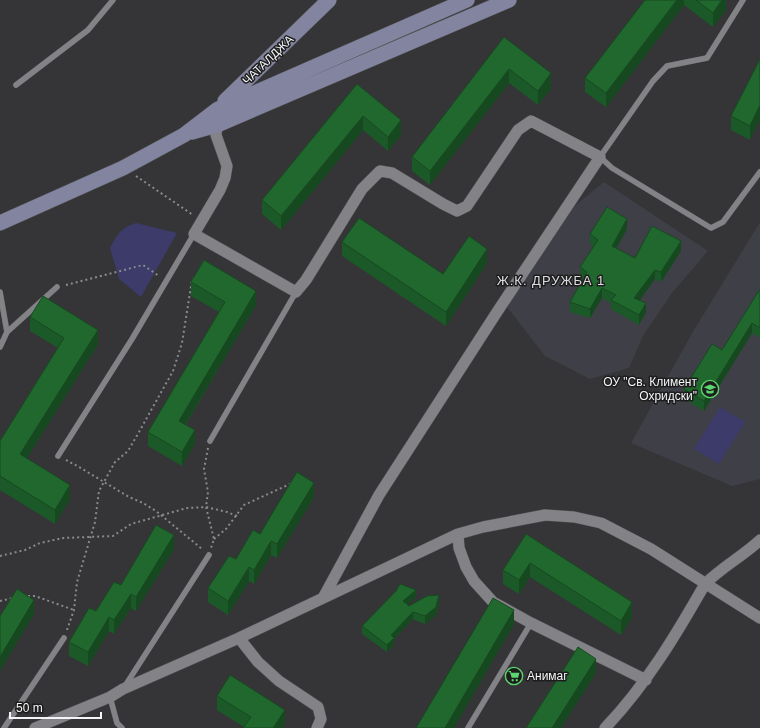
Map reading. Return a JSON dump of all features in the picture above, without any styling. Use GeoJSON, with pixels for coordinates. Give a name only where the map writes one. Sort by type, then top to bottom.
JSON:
{"type":"FeatureCollection","features":[{"type":"Feature","properties":{"kind":"street","name":"ЧАТАЛДЖА"},"geometry":{"type":"LineString","coordinates":[[218,109],[329,0]]}},
{"type":"Feature","properties":{"kind":"street"},"geometry":{"type":"LineString","coordinates":[[0,223],[123,168],[184,135],[218,109],[467,0]]}},
{"type":"Feature","properties":{"kind":"street"},"geometry":{"type":"LineString","coordinates":[[184,135],[217,125],[509,0]]}},
{"type":"Feature","properties":{"kind":"street"},"geometry":{"type":"LineString","coordinates":[[218,109],[216,135],[226,166],[225,178],[220,190],[194,234],[296,292],[306,280],[362,189],[380,171],[392,173],[457,211],[467,206],[518,130],[531,121],[600,157],[497,312],[379,495],[324,598]]}},
{"type":"Feature","properties":{"kind":"street"},"geometry":{"type":"LineString","coordinates":[[35,728],[110,697],[239,638],[458,534],[483,527],[545,514],[574,517],[601,523],[651,549],[760,618]]}},
{"type":"Feature","properties":{"kind":"street"},"geometry":{"type":"LineString","coordinates":[[458,534],[460,548],[466,567],[474,581],[493,602],[531,623],[646,680]]}},
{"type":"Feature","properties":{"kind":"street"},"geometry":{"type":"LineString","coordinates":[[604,728],[623,709],[646,680],[676,635],[705,584],[712,577],[746,553],[760,540]]}},
{"type":"Feature","properties":{"kind":"street"},"geometry":{"type":"LineString","coordinates":[[239,638],[258,662],[279,680],[318,707],[322,719],[317,728]]}},
{"type":"Feature","properties":{"kind":"lane"},"geometry":{"type":"LineString","coordinates":[[16,85],[88,30],[113,0]]}},
{"type":"Feature","properties":{"kind":"lane"},"geometry":{"type":"LineString","coordinates":[[743,0],[707,58],[667,66],[653,80],[600,157],[612,168],[710,228],[723,222],[760,172]]}},
{"type":"Feature","properties":{"kind":"lane"},"geometry":{"type":"LineString","coordinates":[[58,456],[132,339],[194,234]]}},
{"type":"Feature","properties":{"kind":"lane"},"geometry":{"type":"LineString","coordinates":[[0,347],[7,332],[57,287]]}},
{"type":"Feature","properties":{"kind":"lane"},"geometry":{"type":"LineString","coordinates":[[0,292],[7,332]]}},
{"type":"Feature","properties":{"kind":"lane"},"geometry":{"type":"LineString","coordinates":[[210,441],[296,292]]}},
{"type":"Feature","properties":{"kind":"lane"},"geometry":{"type":"LineString","coordinates":[[123,690],[209,555]]}},
{"type":"Feature","properties":{"kind":"lane"},"geometry":{"type":"LineString","coordinates":[[468,728],[531,623]]}},
{"type":"Feature","properties":{"kind":"lane"},"geometry":{"type":"LineString","coordinates":[[4,728],[64,638]]}},
{"type":"Feature","properties":{"kind":"lane"},"geometry":{"type":"LineString","coordinates":[[110,697],[117,723],[122,728]]}},
{"type":"Feature","properties":{"kind":"path"},"geometry":{"type":"LineString","coordinates":[[123,168],[202,221]]}},
{"type":"Feature","properties":{"kind":"path"},"geometry":{"type":"LineString","coordinates":[[57,287],[143,265],[166,281]]}},
{"type":"Feature","properties":{"kind":"path"},"geometry":{"type":"LineString","coordinates":[[64,638],[74,610],[77,582],[95,522],[99,491],[115,462],[128,450],[173,371],[182,343],[192,280],[196,275]]}},
{"type":"Feature","properties":{"kind":"path"},"geometry":{"type":"LineString","coordinates":[[58,456],[129,497],[143,503],[209,555],[214,539],[206,507],[208,492],[204,469],[210,441]]}},
{"type":"Feature","properties":{"kind":"path"},"geometry":{"type":"LineString","coordinates":[[214,539],[226,529],[244,505],[295,482]]}},
{"type":"Feature","properties":{"kind":"path"},"geometry":{"type":"LineString","coordinates":[[0,556],[25,550],[40,542],[63,538],[113,536],[131,524],[187,508],[206,507],[237,516]]}},
{"type":"Feature","properties":{"kind":"path"},"geometry":{"type":"LineString","coordinates":[[23,597],[35,596],[74,610]]}},
{"type":"Feature","properties":{"kind":"path"},"geometry":{"type":"LineString","coordinates":[[0,601],[17,597]]}},
{"type":"Feature","properties":{"kind":"shaded area"},"geometry":{"type":"Polygon","coordinates":[[[604,182],[708,251],[672,293],[643,336],[629,368],[590,379],[545,356],[507,307],[572,208],[604,182]]]}},
{"type":"Feature","properties":{"kind":"shaded area","name":"ОУ \"Св. Климент Охридски\""},"geometry":{"type":"Polygon","coordinates":[[[760,222],[760,479],[732,486],[631,443],[691,335],[760,222]]]}},
{"type":"Feature","properties":{"kind":"shaded area"},"geometry":{"type":"Polygon","coordinates":[[[136,223],[177,233],[141,297],[119,279],[110,248],[123,229],[136,223]]]}},
{"type":"Feature","properties":{"kind":"shaded area"},"geometry":{"type":"Polygon","coordinates":[[[720,407],[745,422],[719,464],[694,449],[720,407]]]}},
{"type":"Feature","properties":{"kind":"building"},"geometry":{"type":"Polygon","coordinates":[[[645,0],[677,0],[606,93],[585,78],[645,0]]]}},
{"type":"Feature","properties":{"kind":"building"},"geometry":{"type":"Polygon","coordinates":[[[696,0],[722,0],[713,13],[696,0]]]}},
{"type":"Feature","properties":{"kind":"building"},"geometry":{"type":"Polygon","coordinates":[[[504,37],[551,73],[538,91],[509,69],[430,171],[412,157],[504,37]]]}},
{"type":"Feature","properties":{"kind":"building"},"geometry":{"type":"Polygon","coordinates":[[[760,59],[760,105],[750,126],[731,116],[760,59]]]}},
{"type":"Feature","properties":{"kind":"building"},"geometry":{"type":"Polygon","coordinates":[[[357,84],[401,120],[388,137],[363,116],[281,216],[262,200],[357,84]]]}},
{"type":"Feature","properties":{"kind":"building"},"geometry":{"type":"Polygon","coordinates":[[[607,207],[627,219],[612,246],[635,258],[652,226],[681,241],[661,272],[655,270],[634,298],[646,303],[639,315],[611,300],[616,295],[602,288],[590,309],[570,302],[587,272],[580,267],[598,240],[590,234],[607,207]]]}},
{"type":"Feature","properties":{"kind":"building"},"geometry":{"type":"Polygon","coordinates":[[[359,218],[443,274],[469,236],[487,249],[446,312],[342,242],[359,218]]]}},
{"type":"Feature","properties":{"kind":"building"},"geometry":{"type":"Polygon","coordinates":[[[204,260],[256,291],[179,421],[195,430],[182,452],[148,432],[225,302],[191,282],[204,260]]]}},
{"type":"Feature","properties":{"kind":"building"},"geometry":{"type":"Polygon","coordinates":[[[760,289],[760,328],[752,323],[704,401],[684,389],[712,344],[722,350],[760,289]]]}},
{"type":"Feature","properties":{"kind":"building"},"geometry":{"type":"Polygon","coordinates":[[[43,296],[98,330],[20,454],[70,485],[55,510],[0,476],[0,441],[64,338],[30,317],[43,296]]]}},
{"type":"Feature","properties":{"kind":"building"},"geometry":{"type":"Polygon","coordinates":[[[297,472],[314,483],[277,544],[271,541],[254,570],[249,567],[228,601],[208,588],[229,556],[236,559],[253,530],[260,534],[297,472]]]}},
{"type":"Feature","properties":{"kind":"building"},"geometry":{"type":"Polygon","coordinates":[[[156,525],[174,535],[136,597],[131,594],[114,620],[109,617],[88,652],[69,642],[89,608],[96,611],[114,582],[121,585],[156,525]]]}},
{"type":"Feature","properties":{"kind":"building"},"geometry":{"type":"Polygon","coordinates":[[[526,534],[632,602],[621,621],[530,563],[519,580],[503,570],[526,534]]]}},
{"type":"Feature","properties":{"kind":"building"},"geometry":{"type":"Polygon","coordinates":[[[400,584],[416,590],[403,601],[409,606],[427,596],[439,595],[436,607],[425,616],[413,612],[391,635],[394,638],[387,645],[362,626],[396,591],[400,584]]]}},
{"type":"Feature","properties":{"kind":"building"},"geometry":{"type":"Polygon","coordinates":[[[17,589],[34,600],[0,657],[0,616],[17,589]]]}},
{"type":"Feature","properties":{"kind":"building"},"geometry":{"type":"Polygon","coordinates":[[[493,598],[514,610],[445,728],[416,728],[493,598]]]}},
{"type":"Feature","properties":{"kind":"building"},"geometry":{"type":"Polygon","coordinates":[[[578,647],[596,659],[552,728],[526,728],[578,647]]]}},
{"type":"Feature","properties":{"kind":"building"},"geometry":{"type":"Polygon","coordinates":[[[230,675],[285,710],[273,728],[243,728],[251,717],[217,696],[230,675]]]}},
{"type":"Feature","properties":{"kind":"place","name":"ОУ \"Св. Климент Охридски\""},"geometry":{"type":"Point","coordinates":[710,389]}},
{"type":"Feature","properties":{"kind":"place","name":"Анимаг"},"geometry":{"type":"Point","coordinates":[514,676]}},
{"type":"Feature","properties":{"kind":"district","name":"Ж.К. ДРУЖБА 1"},"geometry":{"type":"Point","coordinates":[551,280]}}]}
